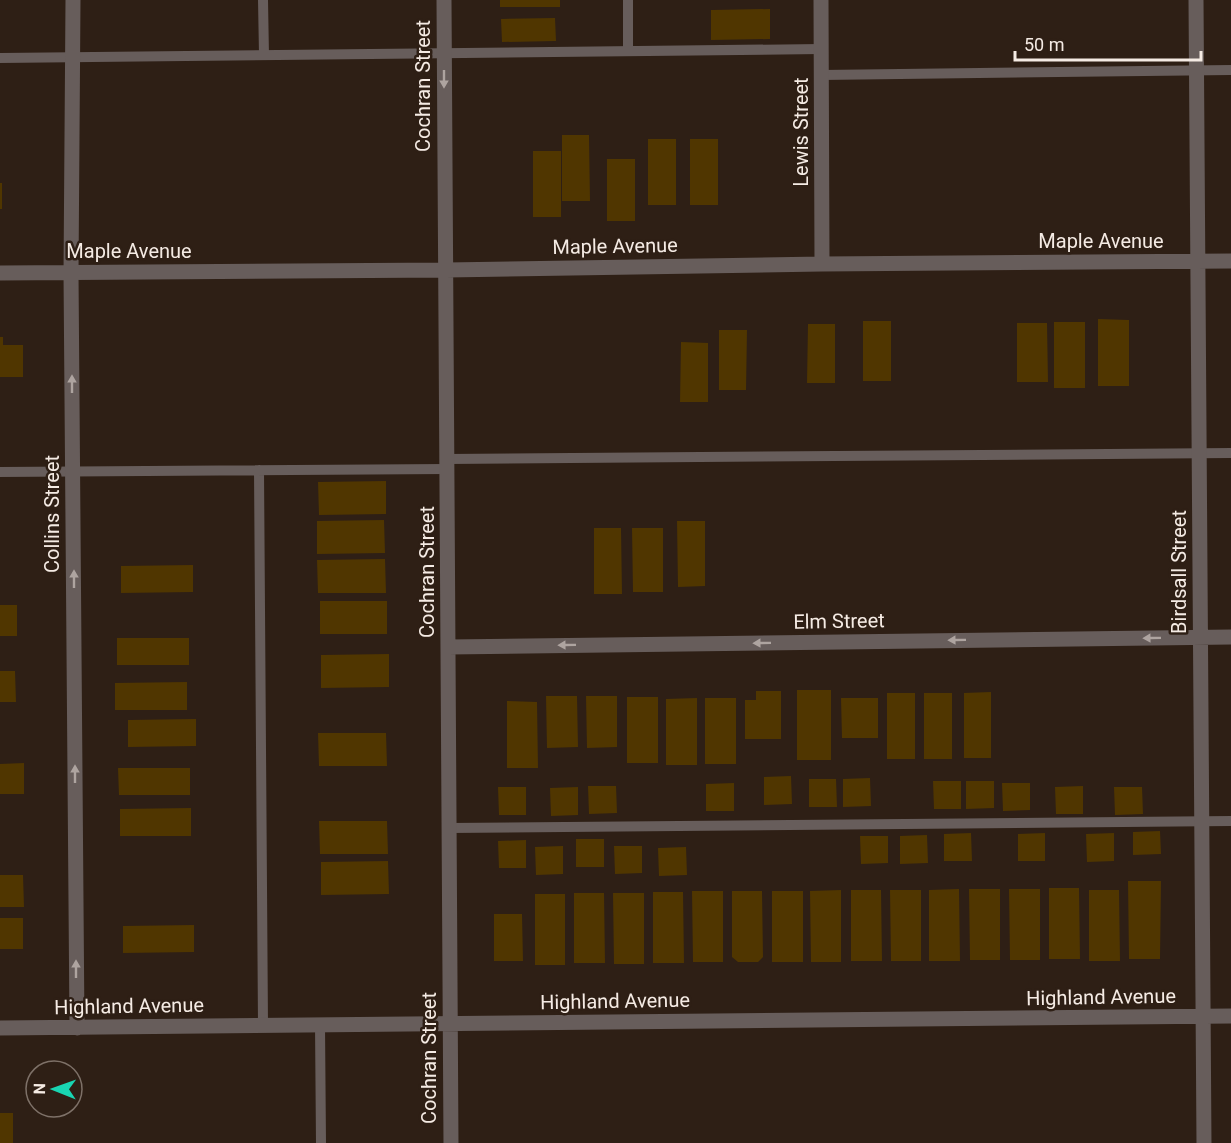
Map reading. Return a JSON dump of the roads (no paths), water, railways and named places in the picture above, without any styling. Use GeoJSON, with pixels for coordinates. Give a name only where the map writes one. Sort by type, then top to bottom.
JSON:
{"type":"FeatureCollection","features":[{"type":"Feature","properties":{"kind":"street","name":"Collins Street"},"geometry":{"type":"LineString","coordinates":[[73,0],[71,273],[77,1028]]}},
{"type":"Feature","properties":{"kind":"street","name":"Cochran Street"},"geometry":{"type":"LineString","coordinates":[[444,0],[451,1143]]}},
{"type":"Feature","properties":{"kind":"street","name":"Lewis Street"},"geometry":{"type":"LineString","coordinates":[[821,0],[822,264]]}},
{"type":"Feature","properties":{"kind":"street","name":"Birdsall Street"},"geometry":{"type":"LineString","coordinates":[[1196,0],[1204,1143]]}},
{"type":"Feature","properties":{"kind":"street","name":"Maple Avenue"},"geometry":{"type":"LineString","coordinates":[[0,273],[1231,261]]}},
{"type":"Feature","properties":{"kind":"street","name":"Elm Street"},"geometry":{"type":"LineString","coordinates":[[448,647],[1231,637]]}},
{"type":"Feature","properties":{"kind":"street","name":"Highland Avenue"},"geometry":{"type":"LineString","coordinates":[[0,1028],[1231,1016]]}},
{"type":"Feature","properties":{"kind":"lane"},"geometry":{"type":"LineString","coordinates":[[263,0],[264,55]]}},
{"type":"Feature","properties":{"kind":"lane"},"geometry":{"type":"LineString","coordinates":[[628,0],[628,51]]}},
{"type":"Feature","properties":{"kind":"lane"},"geometry":{"type":"LineString","coordinates":[[0,58],[821,49]]}},
{"type":"Feature","properties":{"kind":"lane"},"geometry":{"type":"LineString","coordinates":[[821,75],[1231,70]]}},
{"type":"Feature","properties":{"kind":"lane"},"geometry":{"type":"LineString","coordinates":[[0,472],[259,470],[447,464],[1231,453]]}},
{"type":"Feature","properties":{"kind":"lane"},"geometry":{"type":"LineString","coordinates":[[259,470],[263,1026]]}},
{"type":"Feature","properties":{"kind":"lane"},"geometry":{"type":"LineString","coordinates":[[449,828],[1231,821]]}},
{"type":"Feature","properties":{"kind":"lane"},"geometry":{"type":"LineString","coordinates":[[320,1025],[321,1143]]}}]}
